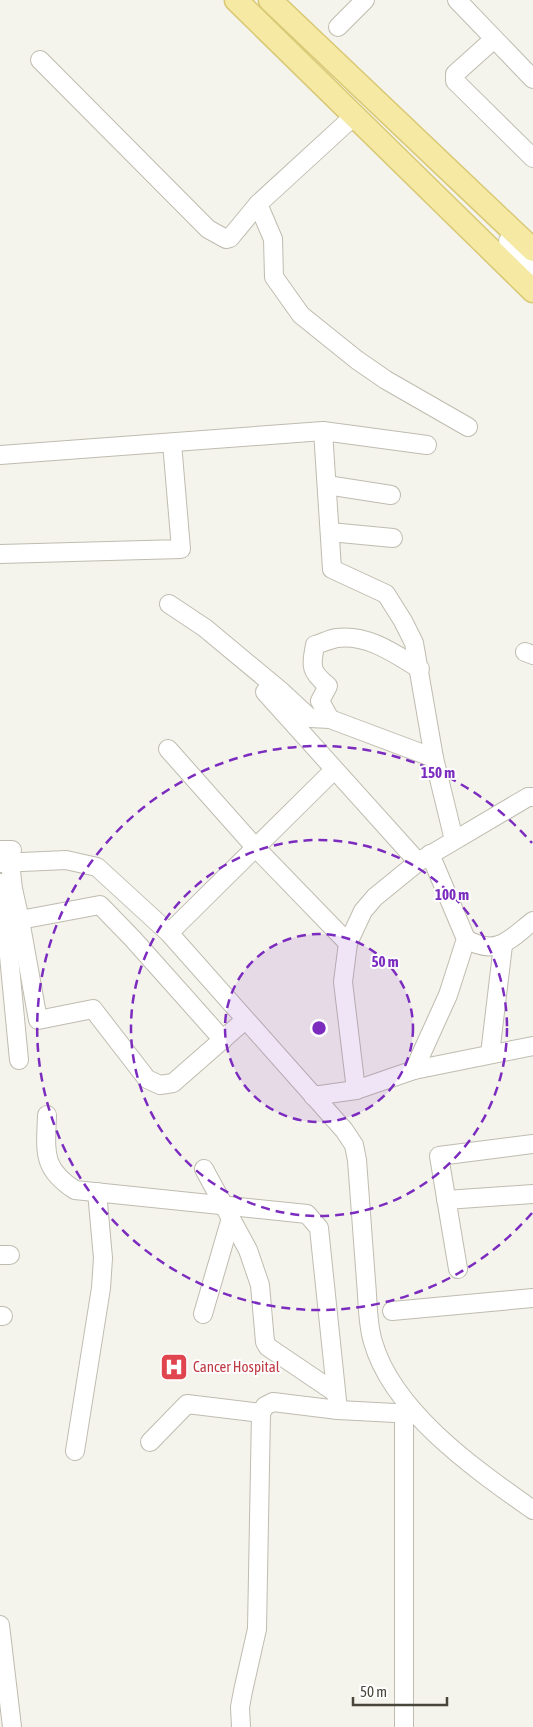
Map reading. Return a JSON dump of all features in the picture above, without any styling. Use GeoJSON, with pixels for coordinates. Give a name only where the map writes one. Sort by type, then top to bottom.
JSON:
{"type":"FeatureCollection","features":[{"type":"Feature","properties":{"kind":"main road"},"geometry":{"type":"LineString","coordinates":[[236,0],[533,291]]}},
{"type":"Feature","properties":{"kind":"main road"},"geometry":{"type":"LineString","coordinates":[[270,0],[533,250]]}},
{"type":"Feature","properties":{"kind":"street"},"geometry":{"type":"LineString","coordinates":[[249,0],[533,276]]}},
{"type":"Feature","properties":{"kind":"street"},"geometry":{"type":"LineString","coordinates":[[261,0],[338,78],[533,266]]}},
{"type":"Feature","properties":{"kind":"street"},"geometry":{"type":"LineString","coordinates":[[338,27],[365,0]]}},
{"type":"Feature","properties":{"kind":"street"},"geometry":{"type":"LineString","coordinates":[[456,0],[533,79]]}},
{"type":"Feature","properties":{"kind":"street"},"geometry":{"type":"LineString","coordinates":[[494,39],[455,74],[455,81],[533,158]]}},
{"type":"Feature","properties":{"kind":"street"},"geometry":{"type":"LineString","coordinates":[[40,60],[208,229],[223,238],[230,238],[258,204],[354,116]]}},
{"type":"Feature","properties":{"kind":"street"},"geometry":{"type":"LineString","coordinates":[[258,204],[272,239],[274,277],[301,315],[357,360],[386,380],[468,427]]}},
{"type":"Feature","properties":{"kind":"street"},"geometry":{"type":"LineString","coordinates":[[323,432],[332,569],[386,594],[414,643],[434,758],[454,840]]}},
{"type":"Feature","properties":{"kind":"street"},"geometry":{"type":"LineString","coordinates":[[0,456],[323,432],[427,445]]}},
{"type":"Feature","properties":{"kind":"street"},"geometry":{"type":"LineString","coordinates":[[0,554],[181,549],[172,444]]}},
{"type":"Feature","properties":{"kind":"street"},"geometry":{"type":"LineString","coordinates":[[327,485],[391,496]]}},
{"type":"Feature","properties":{"kind":"street"},"geometry":{"type":"LineString","coordinates":[[330,532],[393,538]]}},
{"type":"Feature","properties":{"kind":"street"},"geometry":{"type":"LineString","coordinates":[[168,604],[205,628],[282,692],[310,718],[330,719],[434,758]]}},
{"type":"Feature","properties":{"kind":"street"},"geometry":{"type":"LineString","coordinates":[[330,719],[320,701],[328,686],[316,675],[312,666],[315,645],[337,638],[351,638],[375,643],[420,669]]}},
{"type":"Feature","properties":{"kind":"street"},"geometry":{"type":"LineString","coordinates":[[265,692],[334,770],[424,858],[466,939],[474,944],[483,946],[502,945],[533,921]]}},
{"type":"Feature","properties":{"kind":"street"},"geometry":{"type":"LineString","coordinates":[[168,749],[256,847],[348,943]]}},
{"type":"Feature","properties":{"kind":"street"},"geometry":{"type":"LineString","coordinates":[[168,933],[334,770]]}},
{"type":"Feature","properties":{"kind":"street"},"geometry":{"type":"LineString","coordinates":[[356,1090],[343,982],[348,943],[363,911],[375,897],[424,858],[528,797],[533,797]]}},
{"type":"Feature","properties":{"kind":"street"},"geometry":{"type":"LineString","coordinates":[[4,858],[66,860],[97,867],[168,933],[344,1130],[354,1145],[357,1160],[372,1340],[379,1361],[409,1414],[493,1482],[533,1510]]}},
{"type":"Feature","properties":{"kind":"street"},"geometry":{"type":"LineString","coordinates":[[4,858],[20,920],[38,1020],[93,1009],[147,1079],[160,1085],[173,1083],[244,1020]]}},
{"type":"Feature","properties":{"kind":"street"},"geometry":{"type":"LineString","coordinates":[[4,858],[19,1060]]}},
{"type":"Feature","properties":{"kind":"street"},"geometry":{"type":"LineString","coordinates":[[20,920],[100,905],[223,1040]]}},
{"type":"Feature","properties":{"kind":"street"},"geometry":{"type":"LineString","coordinates":[[414,1070],[448,995],[466,939]]}},
{"type":"Feature","properties":{"kind":"street"},"geometry":{"type":"LineString","coordinates":[[490,1054],[502,945]]}},
{"type":"Feature","properties":{"kind":"street"},"geometry":{"type":"LineString","coordinates":[[313,1096],[356,1090],[414,1070],[533,1046]]}},
{"type":"Feature","properties":{"kind":"street"},"geometry":{"type":"LineString","coordinates":[[47,1115],[46,1156],[61,1181],[75,1190],[228,1211],[307,1214],[319,1228],[337,1401]]}},
{"type":"Feature","properties":{"kind":"street"},"geometry":{"type":"LineString","coordinates":[[458,1269],[439,1156],[533,1144]]}},
{"type":"Feature","properties":{"kind":"street"},"geometry":{"type":"LineString","coordinates":[[204,1168],[248,1250],[260,1285],[265,1342],[268,1347],[337,1401]]}},
{"type":"Feature","properties":{"kind":"street"},"geometry":{"type":"LineString","coordinates":[[75,1452],[101,1288],[103,1258],[97,1192]]}},
{"type":"Feature","properties":{"kind":"street"},"geometry":{"type":"LineString","coordinates":[[446,1200],[533,1194]]}},
{"type":"Feature","properties":{"kind":"street"},"geometry":{"type":"LineString","coordinates":[[203,1314],[228,1211]]}},
{"type":"Feature","properties":{"kind":"street"},"geometry":{"type":"LineString","coordinates":[[392,1311],[533,1298]]}},
{"type":"Feature","properties":{"kind":"street"},"geometry":{"type":"LineString","coordinates":[[241,1727],[240,1708],[257,1629],[261,1413],[265,1406],[273,1402],[337,1401],[409,1414]]}},
{"type":"Feature","properties":{"kind":"street"},"geometry":{"type":"LineString","coordinates":[[150,1442],[186,1404],[261,1413]]}},
{"type":"Feature","properties":{"kind":"street"},"geometry":{"type":"LineString","coordinates":[[404,1727],[409,1414]]}},
{"type":"Feature","properties":{"kind":"street"},"geometry":{"type":"LineString","coordinates":[[0,1625],[3,1683],[12,1727]]}},
{"type":"Feature","properties":{"kind":"place","name":"Cancer Hospital"},"geometry":{"type":"Point","coordinates":[174,1367]}}]}
